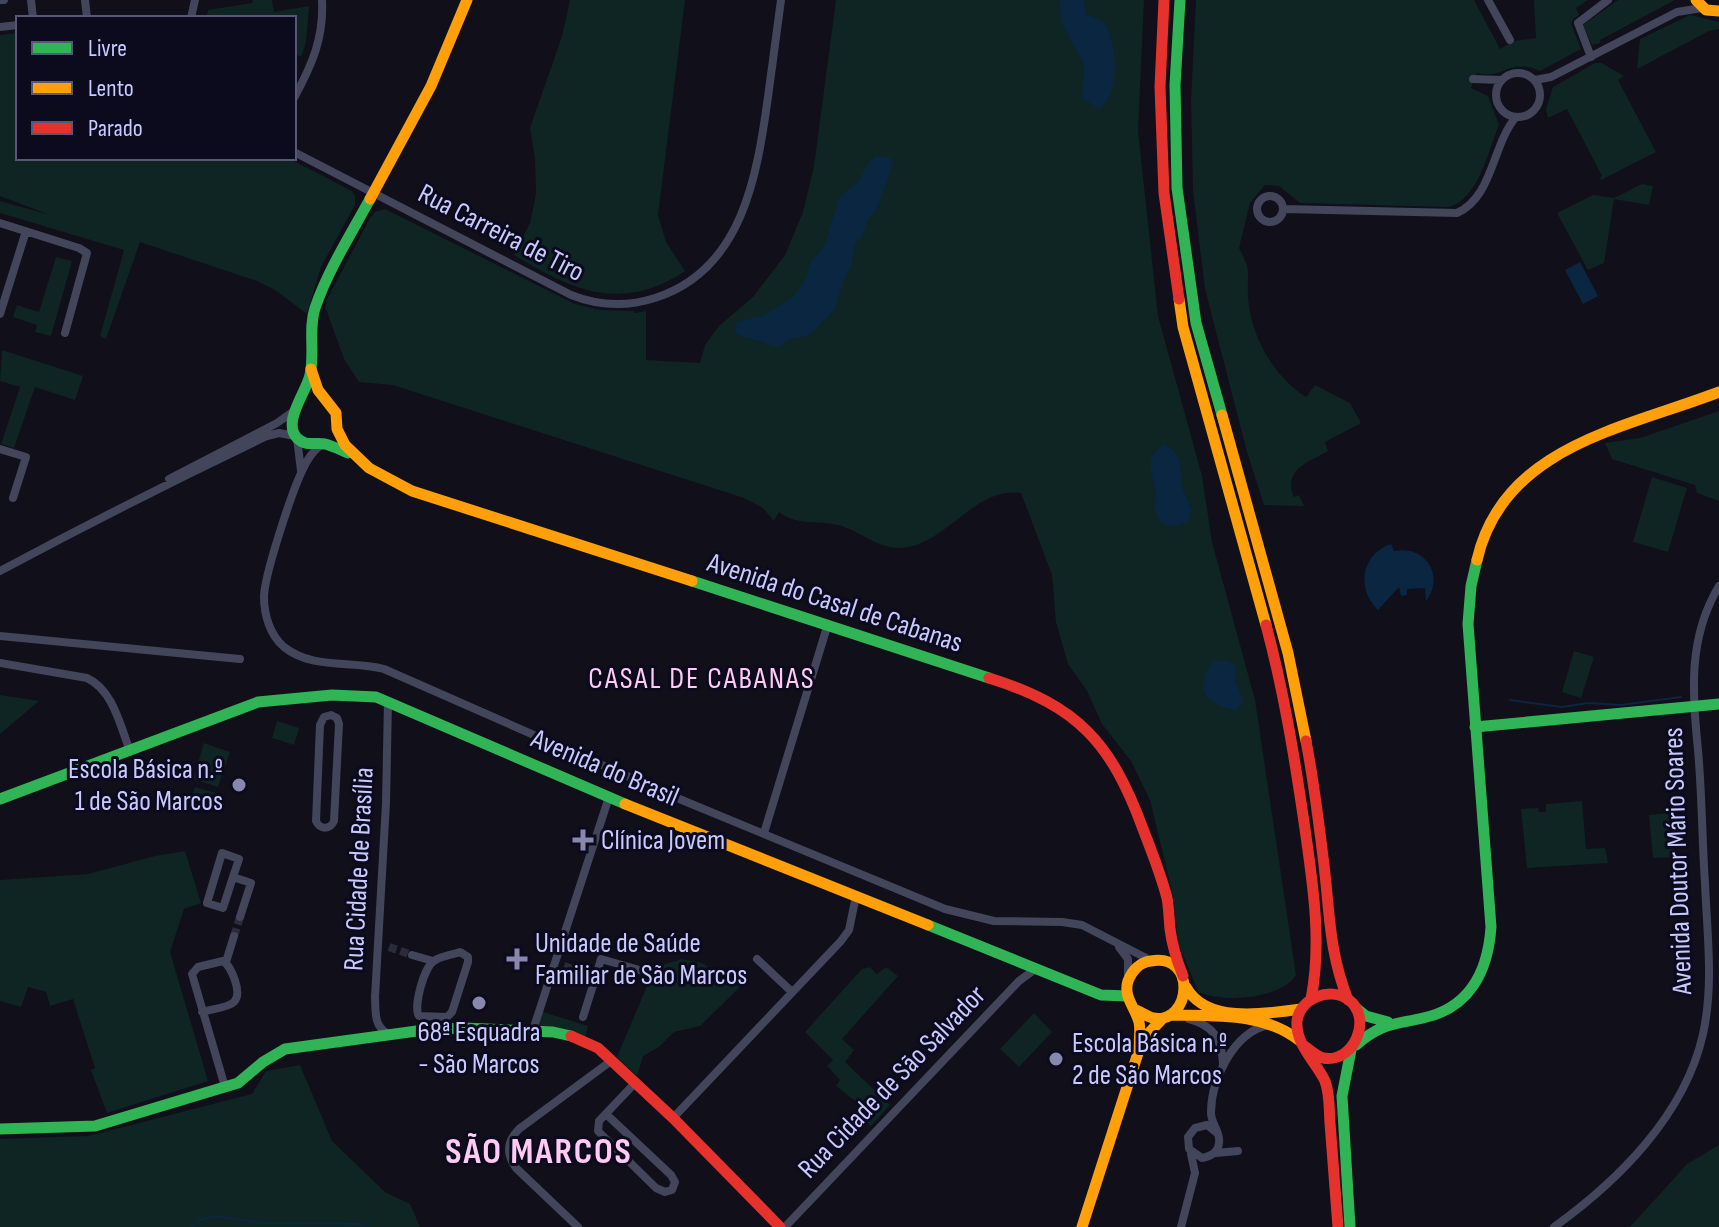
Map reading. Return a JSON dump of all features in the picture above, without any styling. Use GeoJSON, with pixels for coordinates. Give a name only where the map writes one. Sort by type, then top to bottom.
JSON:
{"type":"FeatureCollection","features":[{"type":"Feature","properties":{"kind":"street"},"geometry":{"type":"LineString","coordinates":[[296,94],[318,50],[322,0]]}},
{"type":"Feature","properties":{"kind":"street","name":"Avenida do Casal de Cabanas"},"geometry":{"type":"LineString","coordinates":[[359,459],[323,444],[308,445],[296,437],[291,423],[311,369],[318,299],[431,86],[467,0]]}},
{"type":"Feature","properties":{"kind":"street","name":"Rua Carreira de Tiro"},"geometry":{"type":"LineString","coordinates":[[296,153],[578,298],[606,304],[632,304],[674,290],[694,277],[715,256],[745,210],[759,159],[781,0]]}},
{"type":"Feature","properties":{"kind":"street"},"geometry":{"type":"LineString","coordinates":[[1164,0],[1160,87],[1164,193],[1183,327],[1275,658],[1294,749],[1317,944],[1311,999]]}},
{"type":"Feature","properties":{"kind":"street"},"geometry":{"type":"LineString","coordinates":[[1180,0],[1175,85],[1177,188],[1196,323],[1288,653],[1307,745],[1336,970],[1362,1027],[1353,1047],[1342,1096],[1350,1227]]}},
{"type":"Feature","properties":{"kind":"street"},"geometry":{"type":"LineString","coordinates":[[1488,0],[1510,40]]}},
{"type":"Feature","properties":{"kind":"street"},"geometry":{"type":"LineString","coordinates":[[1591,57],[1578,23],[1608,0]]}},
{"type":"Feature","properties":{"kind":"street"},"geometry":{"type":"LineString","coordinates":[[1677,12],[1689,0]]}},
{"type":"Feature","properties":{"kind":"street"},"geometry":{"type":"LineString","coordinates":[[1284,209],[1457,213],[1468,208],[1480,194],[1506,123],[1496,96],[1477,80],[1501,80],[1518,73],[1535,80],[1551,77],[1677,12],[1699,4],[1718,12]]}},
{"type":"Feature","properties":{"kind":"street"},"geometry":{"type":"LineString","coordinates":[[1501,140],[1516,117],[1533,111],[1538,105],[1540,92],[1551,77]]}},
{"type":"Feature","properties":{"kind":"street"},"geometry":{"type":"LineString","coordinates":[[1496,96],[1501,80]]}},
{"type":"Feature","properties":{"kind":"street"},"geometry":{"type":"LineString","coordinates":[[1535,80],[1540,92]]}},
{"type":"Feature","properties":{"kind":"street"},"geometry":{"type":"LineString","coordinates":[[1504,111],[1516,117]]}},
{"type":"Feature","properties":{"kind":"street"},"geometry":{"type":"LineString","coordinates":[[0,223],[87,253],[65,333]]}},
{"type":"Feature","properties":{"kind":"street"},"geometry":{"type":"LineString","coordinates":[[0,314],[26,231]]}},
{"type":"Feature","properties":{"kind":"street","name":"Avenida do Casal de Cabanas"},"geometry":{"type":"LineString","coordinates":[[311,369],[325,401],[336,413],[337,429],[345,445],[391,481],[430,498],[1021,689],[1054,705],[1086,727],[1111,755],[1130,790],[1166,896],[1173,948],[1184,982]]}},
{"type":"Feature","properties":{"kind":"street"},"geometry":{"type":"LineString","coordinates":[[1136,1010],[1148,1018],[1170,1016],[1255,1020],[1292,1033],[1309,1052],[1335,1058],[1372,1030],[1392,1023],[1434,1016],[1457,1005],[1473,991],[1488,961],[1491,927],[1467,625],[1468,596],[1478,554],[1502,504],[1532,473],[1554,456],[1576,443],[1719,392]]}},
{"type":"Feature","properties":{"kind":"street"},"geometry":{"type":"LineString","coordinates":[[0,571],[277,423],[309,399],[325,401]]}},
{"type":"Feature","properties":{"kind":"street"},"geometry":{"type":"LineString","coordinates":[[337,429],[332,438],[313,452],[301,471],[264,591],[266,616],[277,639],[289,650],[308,660],[384,669],[958,913],[994,921],[1073,923],[1091,929],[1152,960],[1171,964],[1196,1001],[1211,1009],[1279,1013],[1301,1009]]}},
{"type":"Feature","properties":{"kind":"street"},"geometry":{"type":"LineString","coordinates":[[152,491],[279,433],[296,437],[301,471]]}},
{"type":"Feature","properties":{"kind":"street"},"geometry":{"type":"LineString","coordinates":[[0,449],[26,457],[13,498]]}},
{"type":"Feature","properties":{"kind":"street","name":"Avenida Doutor Mário Soares"},"geometry":{"type":"LineString","coordinates":[[1554,1227],[1605,1185],[1654,1132],[1683,1087],[1700,1047],[1709,959],[1693,707],[1695,650],[1708,606],[1719,586]]}},
{"type":"Feature","properties":{"kind":"street"},"geometry":{"type":"LineString","coordinates":[[764,833],[827,627]]}},
{"type":"Feature","properties":{"kind":"street"},"geometry":{"type":"LineString","coordinates":[[0,636],[240,659]]}},
{"type":"Feature","properties":{"kind":"street"},"geometry":{"type":"LineString","coordinates":[[0,663],[87,678],[96,683],[106,691],[130,751]]}},
{"type":"Feature","properties":{"kind":"street"},"geometry":{"type":"LineString","coordinates":[[331,715],[332,695]]}},
{"type":"Feature","properties":{"kind":"street","name":"Avenida do Brasil"},"geometry":{"type":"LineString","coordinates":[[0,799],[258,702],[332,695],[367,696],[387,700],[609,797],[1034,970],[1107,996],[1127,996]]}},
{"type":"Feature","properties":{"kind":"street","name":"Rua Cidade de Brasília"},"geometry":{"type":"LineString","coordinates":[[387,700],[384,946],[376,1019],[379,1027],[388,1034]]}},
{"type":"Feature","properties":{"kind":"street"},"geometry":{"type":"LineString","coordinates":[[1475,727],[1719,704]]}},
{"type":"Feature","properties":{"kind":"street"},"geometry":{"type":"LineString","coordinates":[[331,715],[338,721],[339,738],[334,821],[325,828],[316,821],[320,725],[324,717],[331,715]]}},
{"type":"Feature","properties":{"kind":"street"},"geometry":{"type":"LineString","coordinates":[[533,1030],[560,965],[609,797]]}},
{"type":"Feature","properties":{"kind":"street"},"geometry":{"type":"LineString","coordinates":[[222,853],[239,859],[233,877],[223,908],[207,903],[222,853]]}},
{"type":"Feature","properties":{"kind":"street"},"geometry":{"type":"LineString","coordinates":[[233,877],[251,883],[240,917]]}},
{"type":"Feature","properties":{"kind":"street"},"geometry":{"type":"LineString","coordinates":[[673,1118],[845,937],[856,896]]}},
{"type":"Feature","properties":{"kind":"street"},"geometry":{"type":"LineString","coordinates":[[1128,981],[1139,965],[1152,960],[1166,944],[1170,926]]}},
{"type":"Feature","properties":{"kind":"street"},"geometry":{"type":"LineString","coordinates":[[226,962],[234,936]]}},
{"type":"Feature","properties":{"kind":"street"},"geometry":{"type":"LineString","coordinates":[[1113,940],[1128,959],[1127,996],[1136,1010],[1140,1029],[1138,1053]]}},
{"type":"Feature","properties":{"kind":"street"},"geometry":{"type":"LineString","coordinates":[[412,955],[433,961],[460,952],[468,957],[452,1012],[447,1017],[422,1017],[415,1010],[426,971],[433,961]]}},
{"type":"Feature","properties":{"kind":"street"},"geometry":{"type":"LineString","coordinates":[[583,1017],[601,959],[650,973]]}},
{"type":"Feature","properties":{"kind":"street"},"geometry":{"type":"LineString","coordinates":[[757,959],[792,992]]}},
{"type":"Feature","properties":{"kind":"street"},"geometry":{"type":"LineString","coordinates":[[202,1012],[236,999],[230,966],[226,962],[220,961],[193,971],[202,1012],[225,1087]]}},
{"type":"Feature","properties":{"kind":"street","name":"Rua Cidade de São Salvador"},"geometry":{"type":"LineString","coordinates":[[783,1227],[964,1037],[1022,978],[1034,970]]}},
{"type":"Feature","properties":{"kind":"street"},"geometry":{"type":"LineString","coordinates":[[581,972],[596,976]]}},
{"type":"Feature","properties":{"kind":"street"},"geometry":{"type":"LineString","coordinates":[[1082,1227],[1138,1053],[1148,1034],[1182,1004],[1184,982]]}},
{"type":"Feature","properties":{"kind":"street"},"geometry":{"type":"LineString","coordinates":[[1338,1227],[1329,1101],[1320,1069],[1301,1043],[1297,1025],[1301,1009],[1311,999],[1330,994],[1352,1004],[1366,1016],[1392,1023]]}},
{"type":"Feature","properties":{"kind":"street"},"geometry":{"type":"LineString","coordinates":[[1170,1016],[1197,1021],[1212,1030],[1219,1039],[1223,1064]]}},
{"type":"Feature","properties":{"kind":"street"},"geometry":{"type":"LineString","coordinates":[[1195,1173],[1219,1146],[1211,1109],[1223,1064],[1244,1036],[1255,1028],[1270,1024]]}},
{"type":"Feature","properties":{"kind":"street"},"geometry":{"type":"LineString","coordinates":[[0,1129],[95,1126],[238,1083],[285,1049],[388,1034],[464,1028],[533,1030],[579,1038],[590,1043],[673,1118],[783,1227]]}},
{"type":"Feature","properties":{"kind":"street"},"geometry":{"type":"LineString","coordinates":[[578,1227],[516,1168],[509,1148],[519,1129],[611,1061]]}},
{"type":"Feature","properties":{"kind":"street"},"geometry":{"type":"LineString","coordinates":[[606,1114],[671,1175],[675,1182],[672,1190],[665,1192],[656,1188],[600,1134],[598,1124],[606,1114],[635,1083]]}},
{"type":"Feature","properties":{"kind":"street"},"geometry":{"type":"LineString","coordinates":[[1181,1227],[1195,1173],[1188,1137],[1211,1109]]}},
{"type":"Feature","properties":{"kind":"street"},"geometry":{"type":"LineString","coordinates":[[1189,1149],[1198,1157],[1237,1150],[1207,1125],[1195,1128]]}},
{"type":"Feature","properties":{"kind":"green space"},"geometry":{"type":"Polygon","coordinates":[[[253,0],[272,0],[274,12],[309,6],[306,42],[301,57],[296,54],[296,16],[206,16],[208,10],[252,3],[253,0]]]}},
{"type":"Feature","properties":{"kind":"green space"},"geometry":{"type":"Polygon","coordinates":[[[570,0],[685,0],[658,215],[666,242],[685,271],[662,284],[640,291],[619,294],[577,287],[514,255],[530,223],[536,194],[530,128],[562,36],[570,0]]]}},
{"type":"Feature","properties":{"kind":"green space"},"geometry":{"type":"Polygon","coordinates":[[[836,0],[1144,0],[1138,131],[1158,316],[1202,476],[1212,542],[1255,700],[1296,975],[1278,989],[1235,998],[1198,991],[1178,943],[1174,899],[1150,800],[1131,761],[1102,724],[1087,691],[1068,664],[1056,622],[1052,575],[1021,493],[988,499],[917,545],[892,548],[838,525],[800,521],[779,512],[774,521],[763,508],[744,498],[393,385],[359,382],[344,359],[326,301],[370,218],[375,212],[385,209],[575,304],[600,310],[646,311],[646,360],[700,363],[705,345],[719,326],[753,297],[785,255],[803,212],[814,166],[836,0]]]}},
{"type":"Feature","properties":{"kind":"green space"},"geometry":{"type":"Polygon","coordinates":[[[1196,0],[1474,0],[1500,49],[1514,41],[1536,38],[1534,0],[1588,0],[1576,8],[1579,15],[1571,24],[1581,49],[1540,71],[1520,66],[1494,74],[1477,73],[1471,88],[1488,96],[1499,125],[1481,174],[1458,203],[1448,207],[1300,203],[1279,186],[1265,185],[1250,203],[1239,248],[1247,267],[1253,325],[1265,353],[1283,378],[1306,397],[1315,385],[1350,403],[1361,423],[1325,442],[1328,451],[1294,473],[1291,488],[1294,497],[1299,495],[1304,506],[1264,505],[1247,452],[1205,289],[1193,191],[1191,99],[1196,0]]]}},
{"type":"Feature","properties":{"kind":"green space"},"geometry":{"type":"Polygon","coordinates":[[[1618,0],[1675,0],[1592,45],[1583,25],[1618,0]]]}},
{"type":"Feature","properties":{"kind":"green space"},"geometry":{"type":"Polygon","coordinates":[[[1690,15],[1719,22],[1719,29],[1709,31],[1637,69],[1640,39],[1690,15]]]}},
{"type":"Feature","properties":{"kind":"green space"},"geometry":{"type":"Polygon","coordinates":[[[16,33],[16,160],[292,160],[352,191],[355,205],[321,267],[307,314],[275,290],[257,281],[140,242],[106,339],[100,336],[124,250],[0,213],[0,201],[50,215],[0,196],[0,35],[16,33]]]}},
{"type":"Feature","properties":{"kind":"green space"},"geometry":{"type":"Polygon","coordinates":[[[1595,63],[1602,63],[1624,76],[1618,80],[1656,152],[1601,180],[1602,176],[1567,109],[1548,118],[1546,109],[1553,87],[1595,63]]]}},
{"type":"Feature","properties":{"kind":"green space"},"geometry":{"type":"Polygon","coordinates":[[[1642,184],[1653,186],[1649,205],[1614,199],[1604,263],[1588,270],[1557,213],[1593,195],[1614,198],[1642,184]]]}},
{"type":"Feature","properties":{"kind":"green space"},"geometry":{"type":"Polygon","coordinates":[[[56,257],[72,261],[51,336],[35,332],[37,325],[13,317],[17,305],[39,312],[56,257]]]}},
{"type":"Feature","properties":{"kind":"green space"},"geometry":{"type":"Polygon","coordinates":[[[2,350],[83,376],[75,400],[35,387],[14,448],[1,444],[20,387],[0,381],[2,350]]]}},
{"type":"Feature","properties":{"kind":"green space"},"geometry":{"type":"Polygon","coordinates":[[[1719,411],[1719,501],[1697,493],[1695,485],[1612,459],[1605,443],[1640,438],[1719,411]]]}},
{"type":"Feature","properties":{"kind":"green space"},"geometry":{"type":"Polygon","coordinates":[[[1652,477],[1687,488],[1668,552],[1633,542],[1652,477]]]}},
{"type":"Feature","properties":{"kind":"green space"},"geometry":{"type":"Polygon","coordinates":[[[1574,651],[1594,657],[1581,698],[1562,692],[1574,651]]]}},
{"type":"Feature","properties":{"kind":"green space"},"geometry":{"type":"Polygon","coordinates":[[[0,695],[39,701],[0,734],[0,695]]]}},
{"type":"Feature","properties":{"kind":"green space"},"geometry":{"type":"Polygon","coordinates":[[[277,721],[299,728],[294,745],[272,738],[277,721]]]}},
{"type":"Feature","properties":{"kind":"green space"},"geometry":{"type":"Polygon","coordinates":[[[204,743],[230,752],[218,787],[193,779],[204,743]]]}},
{"type":"Feature","properties":{"kind":"green space"},"geometry":{"type":"Polygon","coordinates":[[[195,787],[216,793],[210,812],[190,806],[195,787]]]}},
{"type":"Feature","properties":{"kind":"green space"},"geometry":{"type":"Polygon","coordinates":[[[1582,801],[1586,849],[1605,848],[1608,863],[1527,868],[1521,809],[1538,808],[1539,812],[1546,812],[1546,804],[1582,801]]]}},
{"type":"Feature","properties":{"kind":"green space"},"geometry":{"type":"Polygon","coordinates":[[[1670,813],[1674,857],[1653,858],[1649,815],[1670,813]]]}},
{"type":"Feature","properties":{"kind":"green space"},"geometry":{"type":"Polygon","coordinates":[[[185,851],[201,903],[184,909],[170,952],[208,1081],[107,1113],[91,1070],[95,1068],[73,999],[50,1006],[46,992],[28,987],[21,1007],[0,1001],[0,880],[88,874],[185,851]]]}},
{"type":"Feature","properties":{"kind":"green space"},"geometry":{"type":"Polygon","coordinates":[[[682,959],[702,963],[740,987],[700,1026],[674,1032],[659,1047],[643,1056],[637,1076],[617,1057],[655,967],[682,959]]]}},
{"type":"Feature","properties":{"kind":"green space"},"geometry":{"type":"Polygon","coordinates":[[[870,967],[877,974],[886,967],[898,976],[842,1039],[854,1050],[845,1062],[890,1105],[871,1126],[860,1115],[865,1109],[836,1086],[840,1080],[827,1066],[833,1060],[805,1032],[862,969],[870,967]]]}},
{"type":"Feature","properties":{"kind":"green space"},"geometry":{"type":"Polygon","coordinates":[[[543,1012],[588,1026],[585,1038],[536,1031],[543,1012]]]}},
{"type":"Feature","properties":{"kind":"green space"},"geometry":{"type":"Polygon","coordinates":[[[1034,1013],[1052,1032],[1019,1067],[1000,1049],[1034,1013]]]}},
{"type":"Feature","properties":{"kind":"green space"},"geometry":{"type":"Polygon","coordinates":[[[300,1065],[332,1141],[385,1192],[410,1204],[420,1227],[0,1227],[0,1139],[88,1136],[252,1094],[266,1071],[300,1065]]]}},
{"type":"Feature","properties":{"kind":"green space"},"geometry":{"type":"Polygon","coordinates":[[[1719,1145],[1719,1227],[1630,1227],[1687,1164],[1719,1145]]]}},
{"type":"Feature","properties":{"kind":"water"},"geometry":{"type":"Polygon","coordinates":[[[1059,0],[1084,0],[1086,15],[1101,20],[1108,30],[1114,54],[1114,81],[1106,102],[1099,109],[1082,98],[1084,65],[1062,23],[1059,0]]]}},
{"type":"Feature","properties":{"kind":"water"},"geometry":{"type":"Polygon","coordinates":[[[876,156],[890,158],[893,162],[878,206],[855,244],[851,266],[835,309],[812,333],[790,339],[778,347],[738,335],[734,330],[737,322],[765,315],[793,297],[805,280],[811,261],[824,247],[840,196],[859,181],[868,163],[876,156]]]}},
{"type":"Feature","properties":{"kind":"water"},"geometry":{"type":"Polygon","coordinates":[[[1580,262],[1598,296],[1583,304],[1565,270],[1580,262]]]}},
{"type":"Feature","properties":{"kind":"water"},"geometry":{"type":"Polygon","coordinates":[[[1165,444],[1180,460],[1182,487],[1192,511],[1189,520],[1173,526],[1164,523],[1157,515],[1151,470],[1151,459],[1165,444]]]}},
{"type":"Feature","properties":{"kind":"water"},"geometry":{"type":"Polygon","coordinates":[[[1391,544],[1394,551],[1405,550],[1423,557],[1433,572],[1434,581],[1426,601],[1425,588],[1407,589],[1407,595],[1401,596],[1399,587],[1378,610],[1367,592],[1365,573],[1373,556],[1391,544]]]}},
{"type":"Feature","properties":{"kind":"water"},"geometry":{"type":"Polygon","coordinates":[[[1215,661],[1229,661],[1236,667],[1235,680],[1243,701],[1237,710],[1211,701],[1204,691],[1208,670],[1215,661]]]}},
{"type":"Feature","properties":{"kind":"waterway"},"geometry":{"type":"LineString","coordinates":[[1510,700],[1562,707],[1588,703],[1621,705],[1681,697]]}},
{"type":"Feature","properties":{"kind":"waterway"},"geometry":{"type":"LineString","coordinates":[[191,1227],[215,1216],[263,1223],[363,1224],[368,1227]]}},
{"type":"Feature","properties":{"kind":"tunnel"},"geometry":{"type":"LineString","coordinates":[[234,936],[240,917]]}},
{"type":"Feature","properties":{"kind":"tunnel"},"geometry":{"type":"LineString","coordinates":[[389,947],[412,955]]}},
{"type":"Feature","properties":{"kind":"tunnel"},"geometry":{"type":"LineString","coordinates":[[564,966],[581,972]]}},
{"type":"Feature","properties":{"kind":"traffic: fast"},"geometry":{"type":"LineString","coordinates":[[1180,0],[1175,85],[1177,188],[1196,323],[1222,415]]}},
{"type":"Feature","properties":{"kind":"traffic: fast"},"geometry":{"type":"LineString","coordinates":[[348,453],[325,444],[300,441],[292,424],[310,375],[315,308],[333,266],[370,199]]}},
{"type":"Feature","properties":{"kind":"traffic: fast"},"geometry":{"type":"LineString","coordinates":[[1356,1045],[1380,1029],[1439,1013],[1453,1006],[1474,985],[1486,958],[1491,927],[1468,624],[1477,560]]}},
{"type":"Feature","properties":{"kind":"traffic: fast"},"geometry":{"type":"LineString","coordinates":[[692,581],[989,678]]}},
{"type":"Feature","properties":{"kind":"traffic: fast"},"geometry":{"type":"LineString","coordinates":[[0,799],[258,702],[332,695],[376,697],[625,804]]}},
{"type":"Feature","properties":{"kind":"traffic: fast"},"geometry":{"type":"LineString","coordinates":[[1475,727],[1719,704]]}},
{"type":"Feature","properties":{"kind":"traffic: fast"},"geometry":{"type":"LineString","coordinates":[[928,925],[1101,995],[1127,996]]}},
{"type":"Feature","properties":{"kind":"traffic: fast"},"geometry":{"type":"LineString","coordinates":[[1356,1008],[1366,1016],[1388,1022]]}},
{"type":"Feature","properties":{"kind":"traffic: fast"},"geometry":{"type":"LineString","coordinates":[[0,1129],[95,1126],[238,1083],[285,1049],[424,1030],[464,1028],[553,1032],[571,1036]]}},
{"type":"Feature","properties":{"kind":"traffic: fast"},"geometry":{"type":"LineString","coordinates":[[1350,1227],[1342,1096],[1351,1050]]}},
{"type":"Feature","properties":{"kind":"traffic: slow"},"geometry":{"type":"LineString","coordinates":[[370,199],[431,86],[467,0]]}},
{"type":"Feature","properties":{"kind":"traffic: slow"},"geometry":{"type":"LineString","coordinates":[[1696,0],[1706,10],[1719,11]]}},
{"type":"Feature","properties":{"kind":"traffic: slow"},"geometry":{"type":"LineString","coordinates":[[1179,299],[1183,327],[1266,625]]}},
{"type":"Feature","properties":{"kind":"traffic: slow"},"geometry":{"type":"LineString","coordinates":[[311,369],[318,390],[336,413],[337,429],[345,445],[369,468],[412,491],[692,581]]}},
{"type":"Feature","properties":{"kind":"traffic: slow"},"geometry":{"type":"LineString","coordinates":[[1477,560],[1491,522],[1513,491],[1540,466],[1608,431],[1719,392]]}},
{"type":"Feature","properties":{"kind":"traffic: slow"},"geometry":{"type":"LineString","coordinates":[[1222,415],[1288,653],[1306,741]]}},
{"type":"Feature","properties":{"kind":"traffic: slow"},"geometry":{"type":"LineString","coordinates":[[625,804],[928,925]]}},
{"type":"Feature","properties":{"kind":"traffic: slow"},"geometry":{"type":"LineString","coordinates":[[1136,1010],[1153,1018],[1166,1017],[1175,1011],[1184,989],[1182,977],[1176,968],[1166,961],[1143,963],[1128,981],[1128,997],[1140,1026],[1138,1053]]}},
{"type":"Feature","properties":{"kind":"traffic: slow"},"geometry":{"type":"LineString","coordinates":[[1186,987],[1195,999],[1222,1012],[1255,1014],[1301,1009]]}},
{"type":"Feature","properties":{"kind":"traffic: slow"},"geometry":{"type":"LineString","coordinates":[[1170,1015],[1255,1020],[1300,1041]]}},
{"type":"Feature","properties":{"kind":"traffic: slow"},"geometry":{"type":"LineString","coordinates":[[1082,1227],[1138,1053],[1148,1034],[1163,1018]]}},
{"type":"Feature","properties":{"kind":"traffic: jam"},"geometry":{"type":"LineString","coordinates":[[1164,0],[1160,87],[1164,193],[1179,299]]}},
{"type":"Feature","properties":{"kind":"traffic: jam"},"geometry":{"type":"LineString","coordinates":[[1266,625],[1288,726],[1311,871],[1316,935],[1311,999]]}},
{"type":"Feature","properties":{"kind":"traffic: jam"},"geometry":{"type":"LineString","coordinates":[[989,678],[1046,701],[1087,731],[1104,750],[1131,799],[1156,864],[1167,898],[1173,947],[1183,976]]}},
{"type":"Feature","properties":{"kind":"traffic: jam"},"geometry":{"type":"LineString","coordinates":[[1306,741],[1331,933],[1348,1000]]}},
{"type":"Feature","properties":{"kind":"traffic: jam"},"geometry":{"type":"LineString","coordinates":[[1303,1045],[1323,1058],[1344,1054],[1357,1038],[1359,1018],[1356,1008],[1341,996],[1325,994],[1304,1006],[1297,1021],[1299,1037],[1303,1045],[1325,1081],[1328,1091],[1338,1227]]}},
{"type":"Feature","properties":{"kind":"traffic: jam"},"geometry":{"type":"LineString","coordinates":[[571,1036],[598,1048],[673,1118],[780,1227]]}},
{"type":"Feature","properties":{"kind":"place","name":"Escola Básica n.º 1 de São Marcos"},"geometry":{"type":"Point","coordinates":[239,785]}},
{"type":"Feature","properties":{"kind":"place","name":"Clínica Jovem"},"geometry":{"type":"Point","coordinates":[583,840]}},
{"type":"Feature","properties":{"kind":"place","name":"Unidade de Saúde Familiar de São Marcos"},"geometry":{"type":"Point","coordinates":[517,959]}},
{"type":"Feature","properties":{"kind":"place","name":"68ª Esquadra - São Marcos"},"geometry":{"type":"Point","coordinates":[479,1003]}},
{"type":"Feature","properties":{"kind":"place","name":"Escola Básica n.º 2 de São Marcos"},"geometry":{"type":"Point","coordinates":[1056,1059]}},
{"type":"Feature","properties":{"kind":"district","name":"CASAL DE CABANAS"},"geometry":{"type":"Point","coordinates":[702,679]}},
{"type":"Feature","properties":{"kind":"district","name":"SÃO MARCOS"},"geometry":{"type":"Point","coordinates":[539,1152]}}]}
